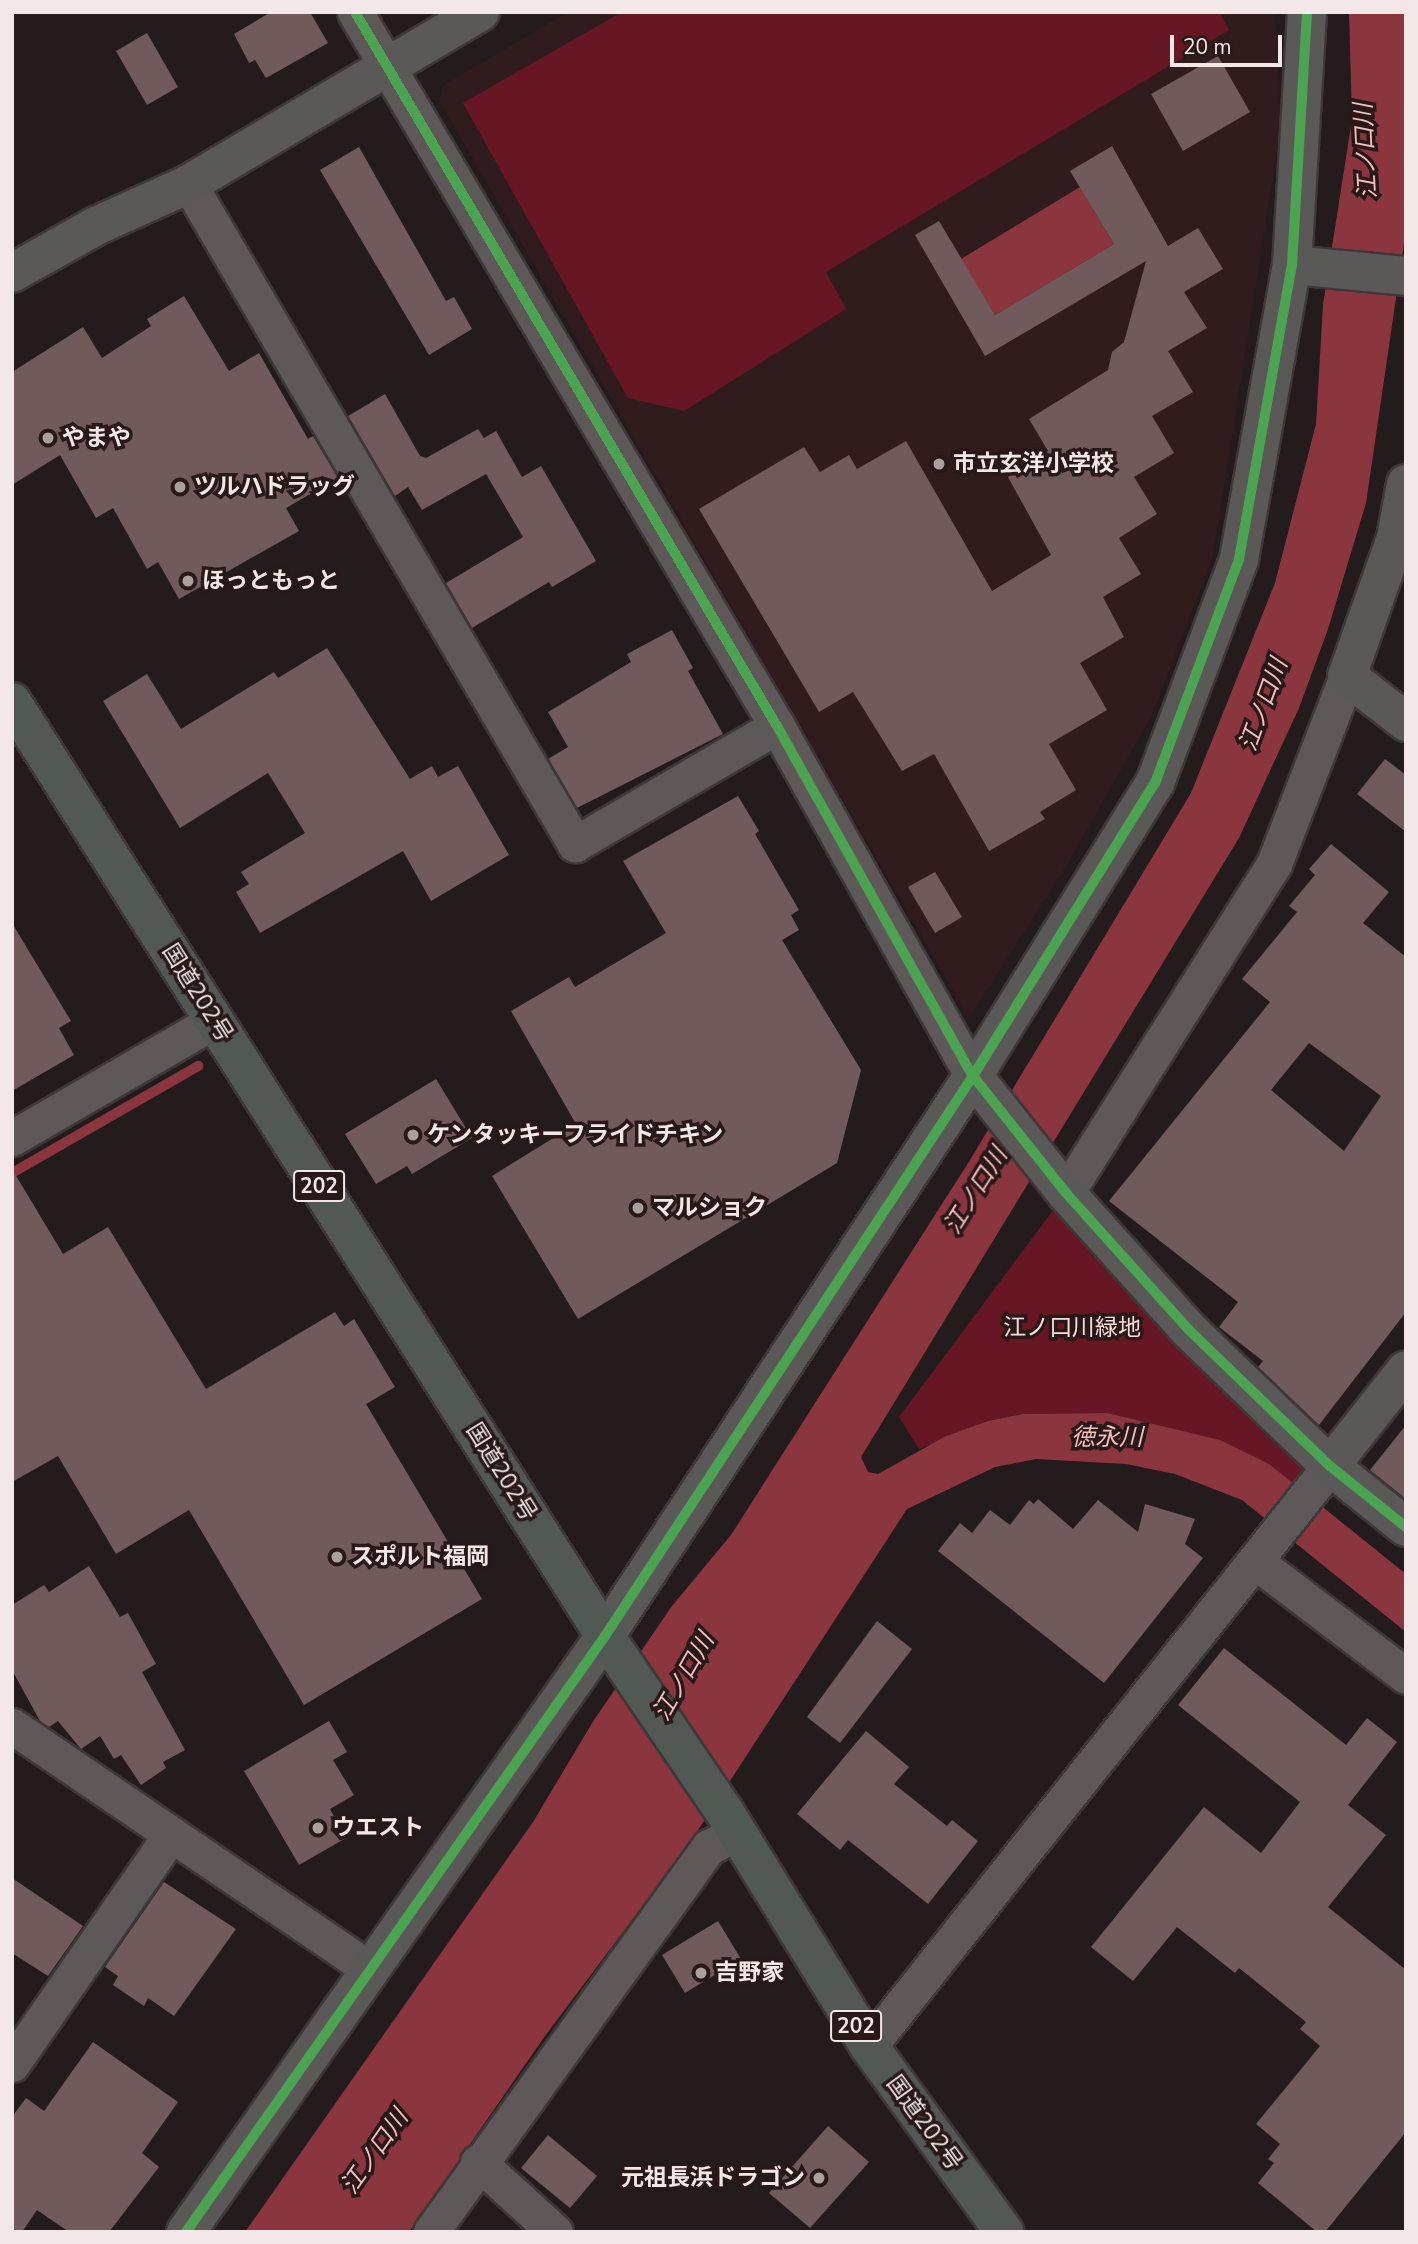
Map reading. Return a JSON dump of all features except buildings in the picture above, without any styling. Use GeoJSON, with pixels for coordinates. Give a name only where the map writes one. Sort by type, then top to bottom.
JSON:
{"type":"FeatureCollection","features":[{"type":"Feature","properties":{"kind":"highway","name":"国道202号"},"geometry":{"type":"LineString","coordinates":[[12,702],[605,1636],[730,1822],[869,2046],[1004,2232]]}},
{"type":"Feature","properties":{"kind":"street"},"geometry":{"type":"LineString","coordinates":[[355,12],[777,726],[973,1076],[1066,1193],[1189,1330],[1330,1466],[1406,1527]]}},
{"type":"Feature","properties":{"kind":"street"},"geometry":{"type":"LineString","coordinates":[[12,273],[96,226],[189,184],[480,12]]}},
{"type":"Feature","properties":{"kind":"street"},"geometry":{"type":"LineString","coordinates":[[186,2232],[605,1636],[973,1076],[1156,783],[1239,559],[1292,265],[1307,12]]}},
{"type":"Feature","properties":{"kind":"street"},"geometry":{"type":"LineString","coordinates":[[189,184],[575,844],[777,726]]}},
{"type":"Feature","properties":{"kind":"street"},"geometry":{"type":"LineString","coordinates":[[1292,265],[1406,276]]}},
{"type":"Feature","properties":{"kind":"street"},"geometry":{"type":"LineString","coordinates":[[1066,1193],[1274,864],[1347,676],[1396,538],[1406,484]]}},
{"type":"Feature","properties":{"kind":"street"},"geometry":{"type":"LineString","coordinates":[[1347,676],[1406,722]]}},
{"type":"Feature","properties":{"kind":"street"},"geometry":{"type":"LineString","coordinates":[[12,1138],[214,1021]]}},
{"type":"Feature","properties":{"kind":"street"},"geometry":{"type":"LineString","coordinates":[[869,2046],[1406,1370]]}},
{"type":"Feature","properties":{"kind":"street"},"geometry":{"type":"LineString","coordinates":[[1256,1562],[1406,1676]]}},
{"type":"Feature","properties":{"kind":"street"},"geometry":{"type":"LineString","coordinates":[[12,1726],[169,1837],[370,1969]]}},
{"type":"Feature","properties":{"kind":"street"},"geometry":{"type":"LineString","coordinates":[[431,2232],[478,2162],[730,1822]]}},
{"type":"Feature","properties":{"kind":"street"},"geometry":{"type":"LineString","coordinates":[[19,2041],[169,1837]]}},
{"type":"Feature","properties":{"kind":"street"},"geometry":{"type":"LineString","coordinates":[[478,2162],[555,2232]]}},
{"type":"Feature","properties":{"kind":"shaded area","name":"市立玄洋小学校"},"geometry":{"type":"Polygon","coordinates":[[[568,12],[1275,12],[1281,126],[1213,556],[1152,715],[1068,863],[969,1018],[439,100],[444,85],[568,12]]]}},
{"type":"Feature","properties":{"kind":"green space"},"geometry":{"type":"Polygon","coordinates":[[[622,12],[1219,12],[1229,30],[826,272],[846,309],[684,411],[628,398],[463,103],[622,12]]]}},
{"type":"Feature","properties":{"kind":"green space","name":"江ノ口川緑地"},"geometry":{"type":"Polygon","coordinates":[[[1066,1193],[1330,1466],[1307,1496],[1107,1413],[1023,1414],[988,1421],[919,1449],[899,1417],[1066,1193]]]}},
{"type":"Feature","properties":{"kind":"water"},"geometry":{"type":"Polygon","coordinates":[[[1349,12],[1406,12],[1406,230],[1366,503],[1328,629],[1299,708],[1239,838],[861,1457],[868,1472],[878,1474],[944,1437],[988,1421],[1023,1414],[1107,1413],[1220,1440],[1269,1464],[1406,1574],[1406,1632],[1242,1500],[1175,1474],[1126,1464],[1036,1459],[995,1467],[907,1509],[689,1844],[545,2036],[409,2232],[245,2232],[533,1822],[594,1720],[672,1606],[731,1535],[970,1160],[1191,793],[1275,583],[1316,424],[1323,305],[1352,119],[1349,12]]]}},
{"type":"Feature","properties":{"kind":"water"},"geometry":{"type":"Polygon","coordinates":[[[1080,187],[1114,244],[995,315],[961,259],[1080,187]]]}},
{"type":"Feature","properties":{"kind":"waterway"},"geometry":{"type":"LineString","coordinates":[[12,1173],[198,1066]]}},
{"type":"Feature","properties":{"kind":"cycle path"},"geometry":{"type":"LineString","coordinates":[[355,12],[777,726],[973,1076],[1066,1193],[1189,1330],[1330,1466],[1406,1527]]}},
{"type":"Feature","properties":{"kind":"cycle path"},"geometry":{"type":"LineString","coordinates":[[186,2232],[605,1636],[973,1076],[1155,783],[1239,559],[1292,265],[1307,12]]}},
{"type":"Feature","properties":{"kind":"place","name":"やまや"},"geometry":{"type":"Point","coordinates":[48,438]}},
{"type":"Feature","properties":{"kind":"place","name":"市立玄洋小学校"},"geometry":{"type":"Point","coordinates":[939,464]}},
{"type":"Feature","properties":{"kind":"place","name":"ツルハドラッグ"},"geometry":{"type":"Point","coordinates":[180,487]}},
{"type":"Feature","properties":{"kind":"place","name":"ほっともっと"},"geometry":{"type":"Point","coordinates":[188,581]}},
{"type":"Feature","properties":{"kind":"place","name":"ケンタッキーフライドチキン"},"geometry":{"type":"Point","coordinates":[413,1135]}},
{"type":"Feature","properties":{"kind":"place","name":"マルショク"},"geometry":{"type":"Point","coordinates":[638,1208]}},
{"type":"Feature","properties":{"kind":"place","name":"スポルト福岡"},"geometry":{"type":"Point","coordinates":[337,1557]}},
{"type":"Feature","properties":{"kind":"place","name":"ウエスト"},"geometry":{"type":"Point","coordinates":[318,1828]}},
{"type":"Feature","properties":{"kind":"place","name":"吉野家"},"geometry":{"type":"Point","coordinates":[701,1973]}},
{"type":"Feature","properties":{"kind":"place","name":"元祖長浜ドラゴン"},"geometry":{"type":"Point","coordinates":[819,2178]}},
{"type":"Feature","properties":{"kind":"water label","name":"江ノ口川"},"geometry":{"type":"Point","coordinates":[1366,151]}},
{"type":"Feature","properties":{"kind":"water label","name":"江ノ口川"},"geometry":{"type":"Point","coordinates":[1264,705]}},
{"type":"Feature","properties":{"kind":"water label","name":"江ノ口川"},"geometry":{"type":"Point","coordinates":[976,1191]}},
{"type":"Feature","properties":{"kind":"water label","name":"徳永川"},"geometry":{"type":"Point","coordinates":[1107,1438]}},
{"type":"Feature","properties":{"kind":"water label","name":"江ノ口川"},"geometry":{"type":"Point","coordinates":[684,1677]}},
{"type":"Feature","properties":{"kind":"water label","name":"江ノ口川"},"geometry":{"type":"Point","coordinates":[375,2152]}}]}
